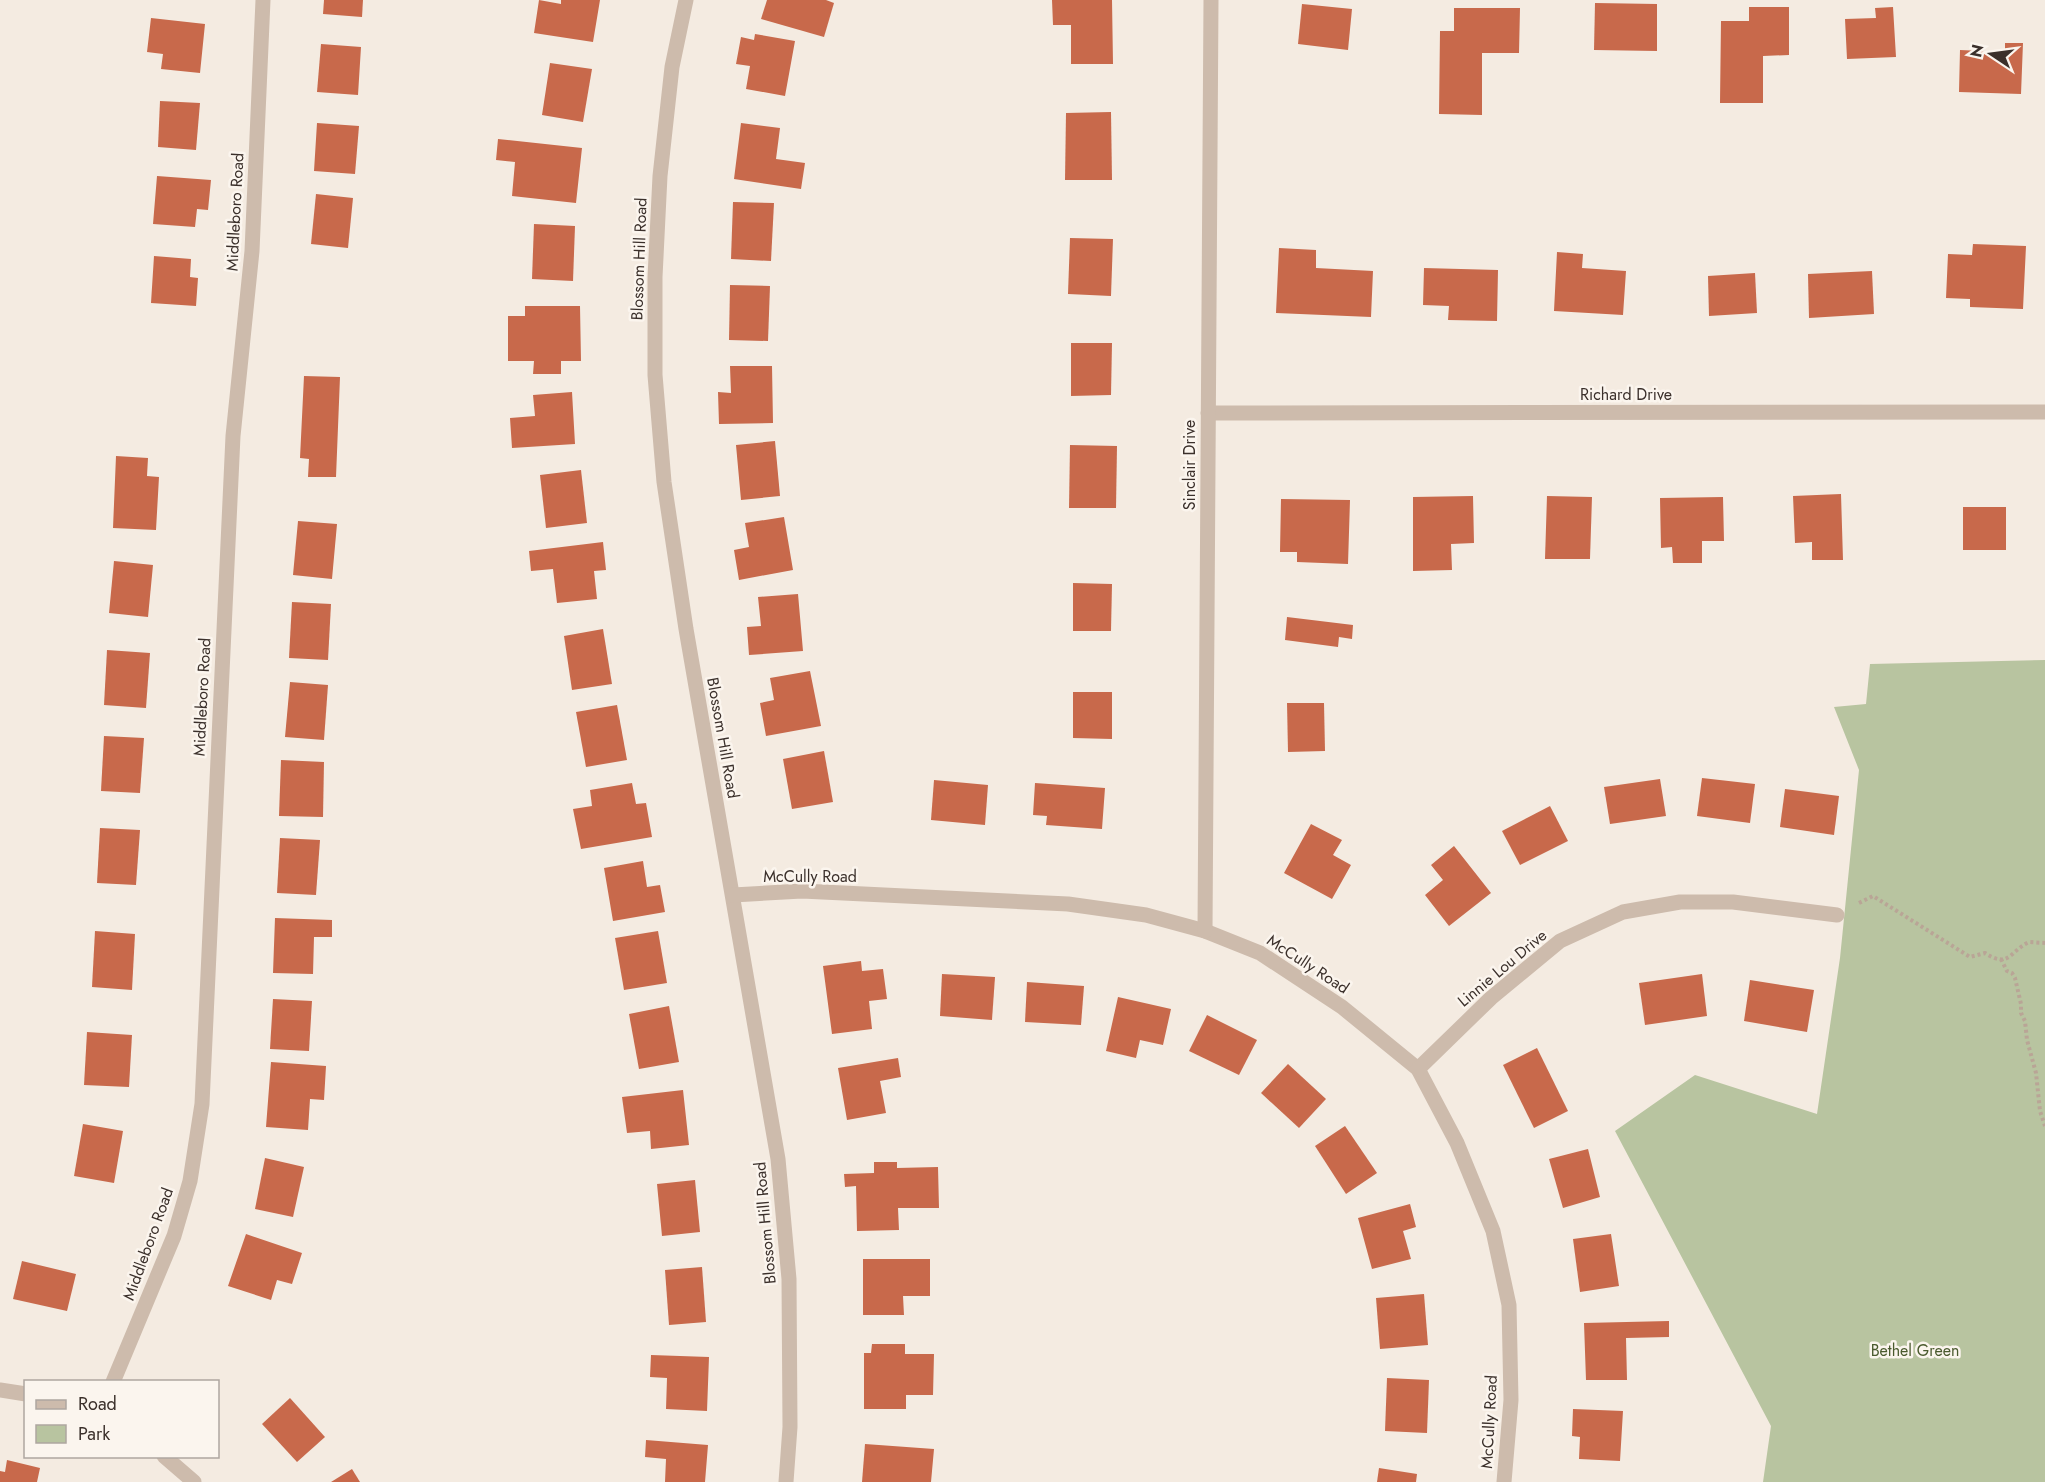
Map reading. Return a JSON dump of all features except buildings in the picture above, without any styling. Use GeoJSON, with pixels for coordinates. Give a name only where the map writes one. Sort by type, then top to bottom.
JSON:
{"type":"FeatureCollection","features":[{"type":"Feature","properties":{"kind":"street","name":"Middleboro Road"},"geometry":{"type":"LineString","coordinates":[[114,1380],[174,1236],[190,1181],[202,1104],[232,436],[252,251],[263,0]]}},
{"type":"Feature","properties":{"kind":"street","name":"Blossom Hill Road"},"geometry":{"type":"LineString","coordinates":[[686,0],[672,67],[660,176],[655,277],[655,375],[664,482],[684,618],[778,1159],[788,1268],[790,1427],[786,1482]]}},
{"type":"Feature","properties":{"kind":"street","name":"Sinclair Drive"},"geometry":{"type":"LineString","coordinates":[[1205,931],[1211,0]]}},
{"type":"Feature","properties":{"kind":"street","name":"Richard Drive"},"geometry":{"type":"LineString","coordinates":[[1208,413],[2045,412]]}},
{"type":"Feature","properties":{"kind":"street","name":"McCully Road"},"geometry":{"type":"LineString","coordinates":[[733,895],[802,891],[1068,904],[1146,915],[1205,931],[1260,953],[1342,1007],[1418,1069],[1457,1143],[1493,1231],[1509,1305],[1511,1400],[1504,1482]]}},
{"type":"Feature","properties":{"kind":"street","name":"Linnie Lou Drive"},"geometry":{"type":"LineString","coordinates":[[1418,1069],[1491,998],[1560,941],[1623,912],[1680,902],[1732,902],[1837,915]]}},
{"type":"Feature","properties":{"kind":"street"},"geometry":{"type":"LineString","coordinates":[[0,1390],[24,1394]]}},
{"type":"Feature","properties":{"kind":"street"},"geometry":{"type":"LineString","coordinates":[[166,1458],[194,1482]]}},
{"type":"Feature","properties":{"kind":"path"},"geometry":{"type":"LineString","coordinates":[[1837,915],[1873,896],[1976,960]]}},
{"type":"Feature","properties":{"kind":"path"},"geometry":{"type":"LineString","coordinates":[[1970,957],[1982,953],[1995,960],[2001,959],[2012,956],[2029,942],[2045,943]]}},
{"type":"Feature","properties":{"kind":"path"},"geometry":{"type":"LineString","coordinates":[[2001,959],[2007,971],[2015,978],[2036,1073],[2037,1100],[2045,1126]]}},
{"type":"Feature","properties":{"kind":"green space","name":"Bethel Green"},"geometry":{"type":"Polygon","coordinates":[[[2045,660],[2045,1482],[1763,1482],[1771,1426],[1615,1131],[1695,1075],[1817,1114],[1840,958],[1859,770],[1834,707],[1866,704],[1870,664],[2045,660]]]}}]}
